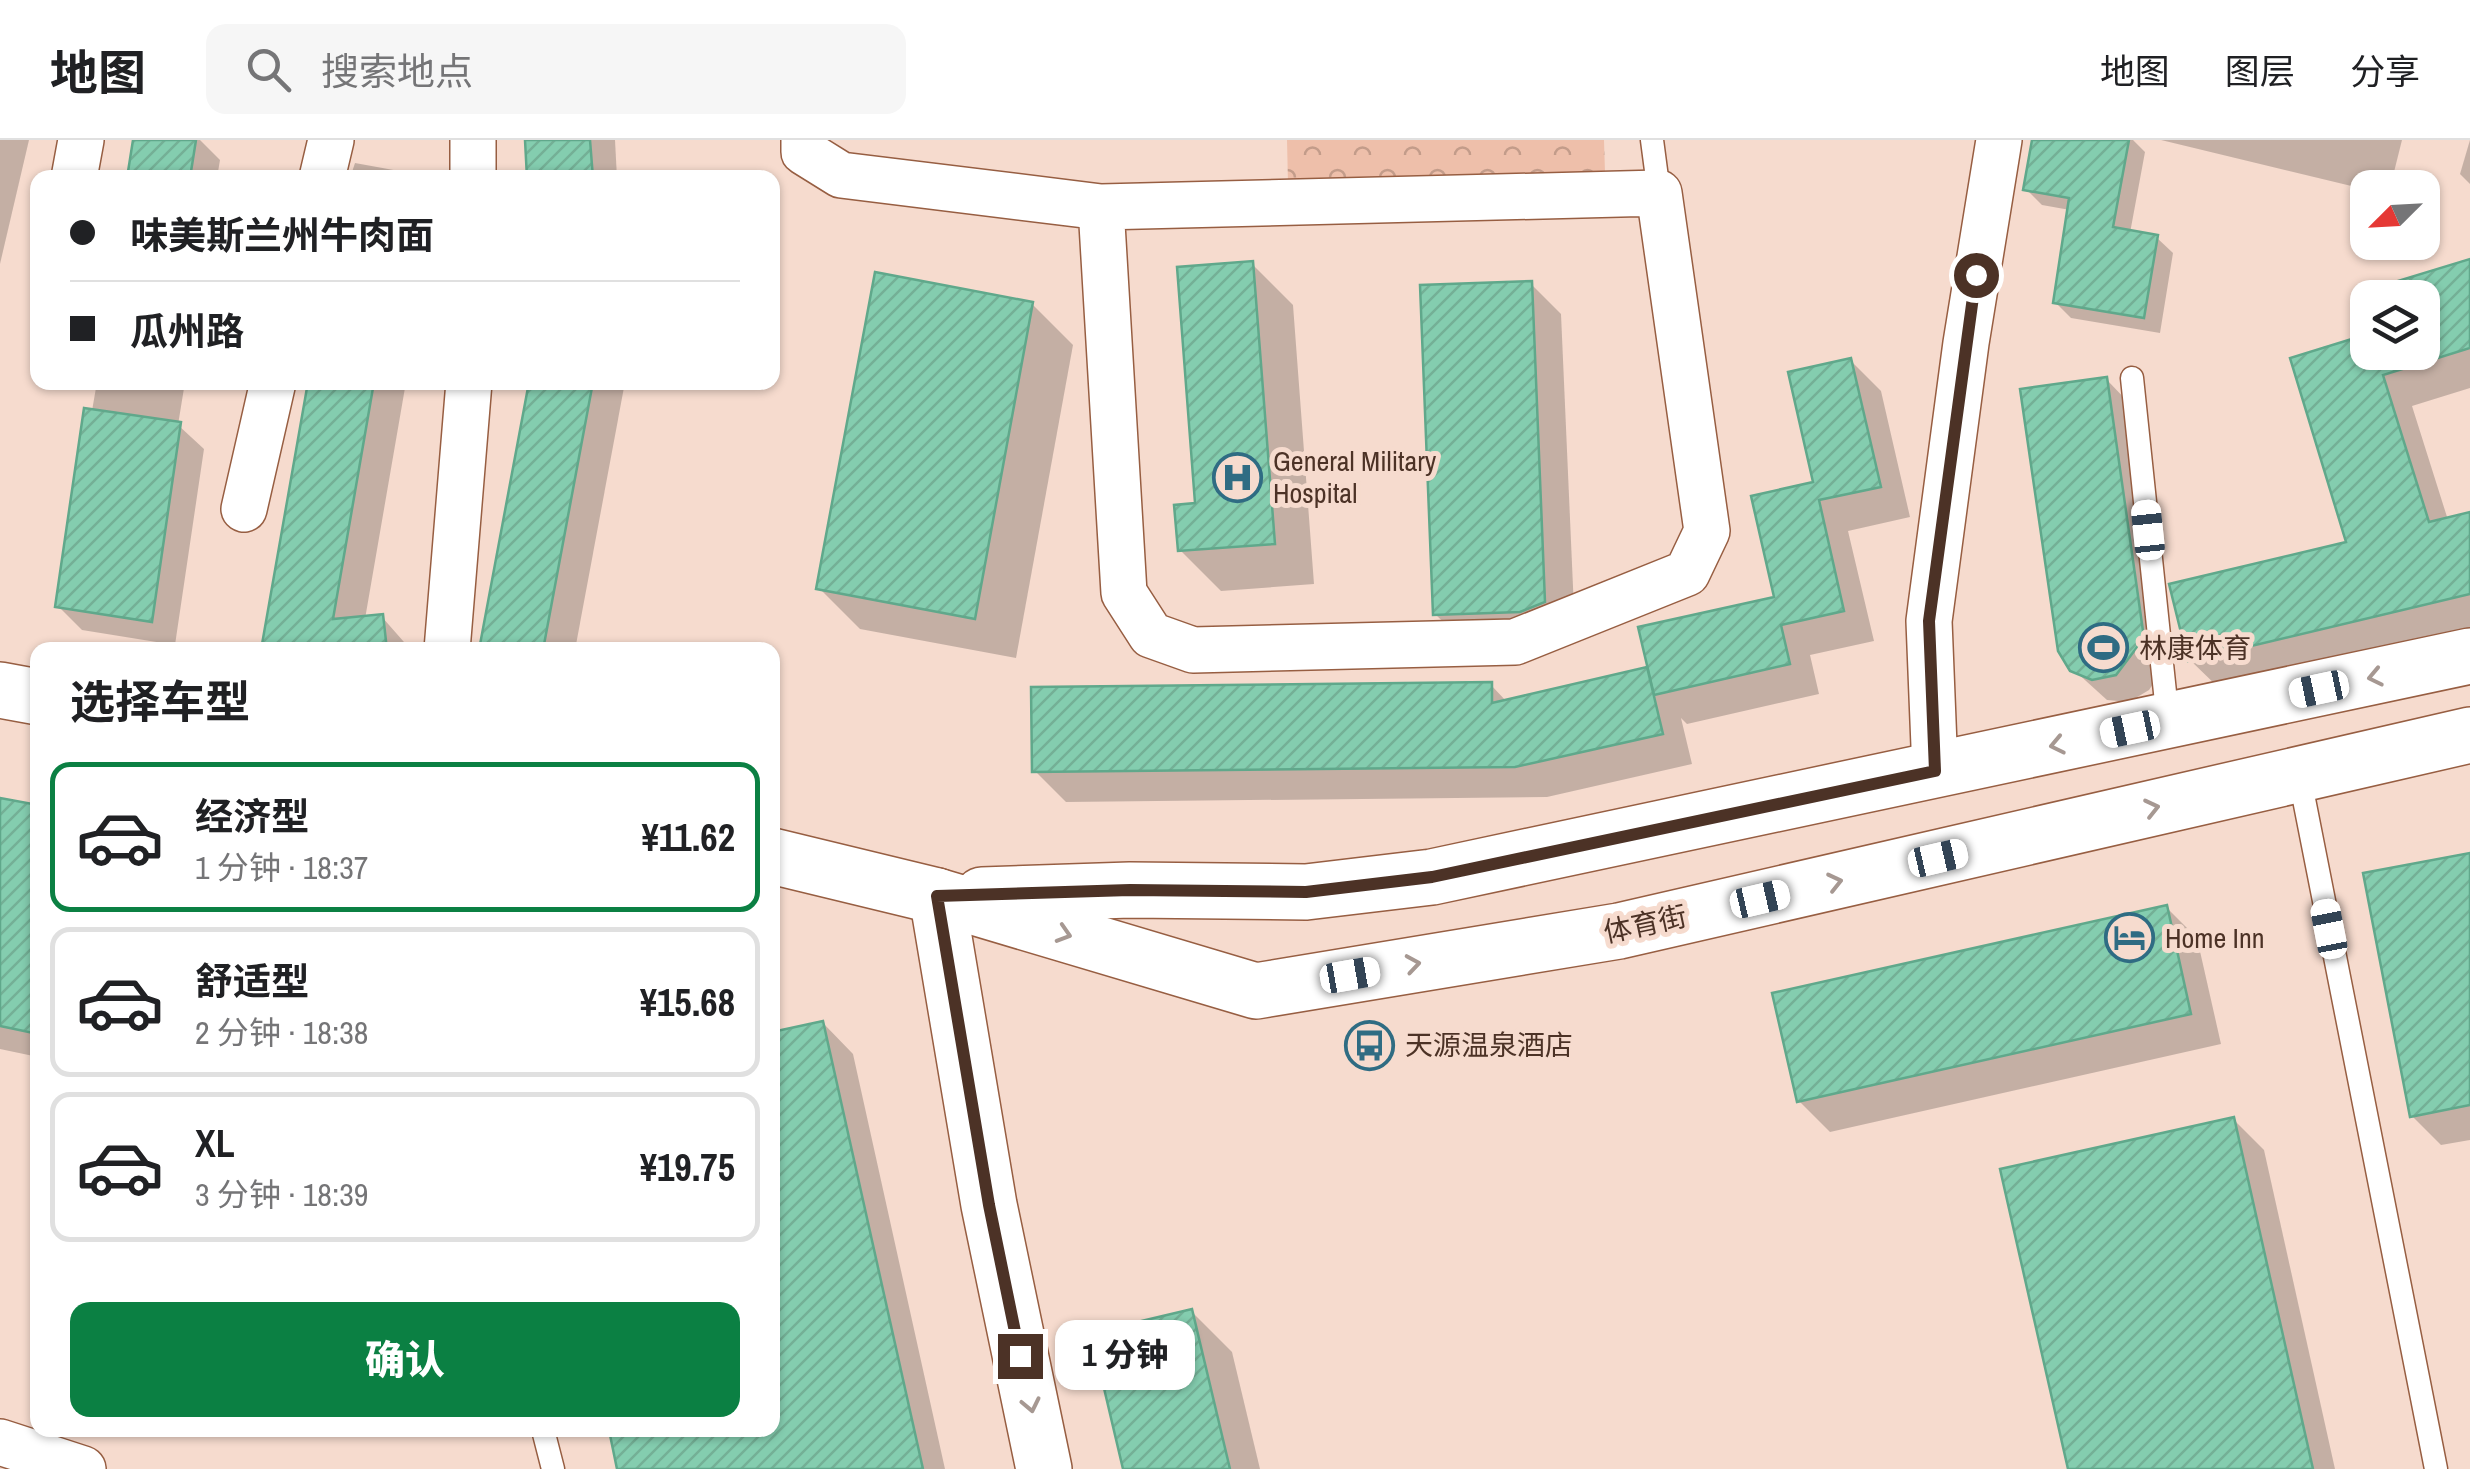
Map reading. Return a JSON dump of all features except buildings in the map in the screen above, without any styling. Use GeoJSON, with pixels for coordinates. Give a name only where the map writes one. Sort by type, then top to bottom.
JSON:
{"type":"FeatureCollection","features":[{"type":"Feature","properties":{"kind":"street"},"geometry":{"type":"LineString","coordinates":[[75,170],[81,140]]}},
{"type":"Feature","properties":{"kind":"street"},"geometry":{"type":"LineString","coordinates":[[324,170],[331,140]]}},
{"type":"Feature","properties":{"kind":"street"},"geometry":{"type":"LineString","coordinates":[[473,140],[473,170]]}},
{"type":"Feature","properties":{"kind":"street"},"geometry":{"type":"LineString","coordinates":[[804,140],[804,152],[841,176],[1102,207],[1659,193],[1707,532],[1686,573],[1516,642],[1193,650],[1151,635],[1124,593],[1102,207]]}},
{"type":"Feature","properties":{"kind":"street"},"geometry":{"type":"LineString","coordinates":[[1935,771],[1929,621],[1966,343],[1999,140]]}},
{"type":"Feature","properties":{"kind":"street"},"geometry":{"type":"LineString","coordinates":[[244,508],[272,390]]}},
{"type":"Feature","properties":{"kind":"street"},"geometry":{"type":"LineString","coordinates":[[448,642],[469,390]]}},
{"type":"Feature","properties":{"kind":"street","name":"体育街"},"geometry":{"type":"LineString","coordinates":[[937,896],[1130,890],[1306,892],[1432,877],[2470,656]]}},
{"type":"Feature","properties":{"kind":"street"},"geometry":{"type":"LineString","coordinates":[[0,690],[30,696]]}},
{"type":"Feature","properties":{"kind":"street","name":"体育街"},"geometry":{"type":"LineString","coordinates":[[780,858],[937,896],[1256,991],[1618,931],[2470,735]]}},
{"type":"Feature","properties":{"kind":"street"},"geometry":{"type":"LineString","coordinates":[[937,896],[989,1205],[1044,1469]]}},
{"type":"Feature","properties":{"kind":"street"},"geometry":{"type":"LineString","coordinates":[[0,1442],[83,1469]]}},
{"type":"Feature","properties":{"kind":"lane"},"geometry":{"type":"LineString","coordinates":[[1652,140],[1659,193]]}},
{"type":"Feature","properties":{"kind":"lane"},"geometry":{"type":"LineString","coordinates":[[2132,378],[2168,721]]}},
{"type":"Feature","properties":{"kind":"lane"},"geometry":{"type":"LineString","coordinates":[[2298,774],[2436,1469]]}},
{"type":"Feature","properties":{"kind":"lane"},"geometry":{"type":"LineString","coordinates":[[545,1437],[552,1469]]}},
{"type":"Feature","properties":{"kind":"green space"},"geometry":{"type":"Polygon","coordinates":[[[1287,140],[1604,140],[1605,173],[1288,184],[1287,140]]]}},
{"type":"Feature","properties":{"kind":"place","name":"General Military Hospital"},"geometry":{"type":"Point","coordinates":[1238,477]}},
{"type":"Feature","properties":{"kind":"place","name":"林康体育"},"geometry":{"type":"Point","coordinates":[2104,648]}},
{"type":"Feature","properties":{"kind":"place","name":"Home Inn"},"geometry":{"type":"Point","coordinates":[2130,938]}},
{"type":"Feature","properties":{"kind":"place","name":"天源温泉酒店"},"geometry":{"type":"Point","coordinates":[1370,1045]}},
{"type":"Feature","properties":{"kind":"route"},"geometry":{"type":"LineString","coordinates":[[1020,1356],[989,1205],[937,896],[1130,890],[1306,892],[1432,877],[1935,771],[1929,621],[1976,275]]}}]}
